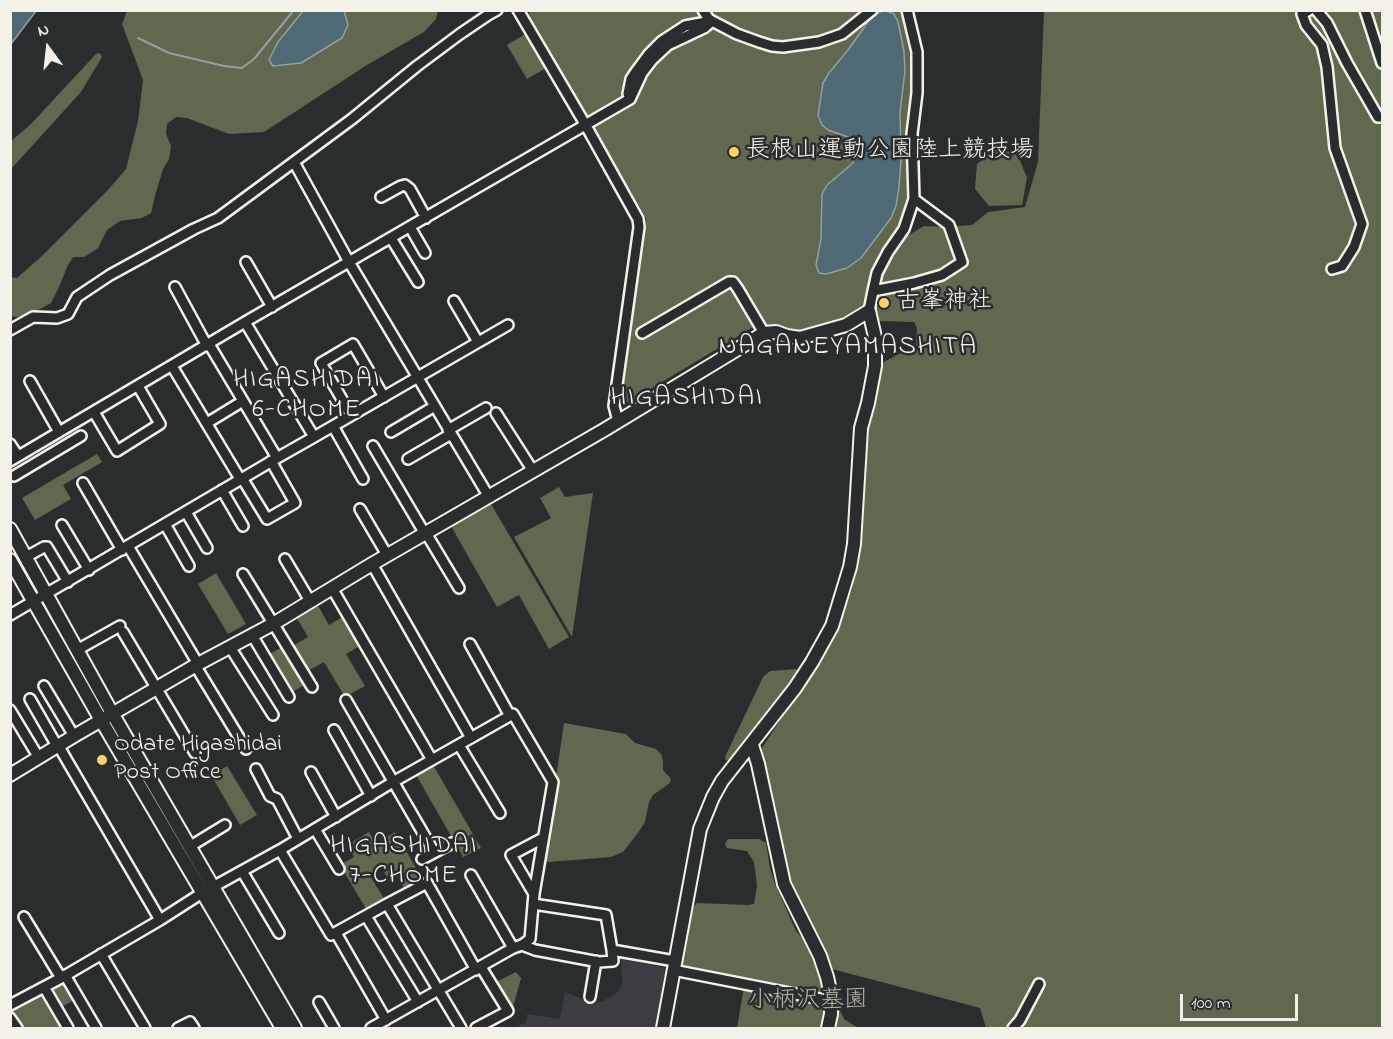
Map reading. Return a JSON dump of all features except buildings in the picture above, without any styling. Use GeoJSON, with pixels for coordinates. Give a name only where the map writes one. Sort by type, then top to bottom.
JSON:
{"type":"FeatureCollection","features":[{"type":"Feature","properties":{"kind":"street"},"geometry":{"type":"LineString","coordinates":[[518,10],[638,219],[639,227],[614,406],[618,421]]}},
{"type":"Feature","properties":{"kind":"street"},"geometry":{"type":"LineString","coordinates":[[702,10],[712,21],[737,34],[772,46],[783,47],[819,42],[842,34],[872,10]]}},
{"type":"Feature","properties":{"kind":"street"},"geometry":{"type":"LineString","coordinates":[[711,10],[712,21]]}},
{"type":"Feature","properties":{"kind":"street"},"geometry":{"type":"LineString","coordinates":[[663,1029],[700,829],[722,782],[795,688],[832,626],[850,567],[854,544],[861,428],[875,366],[874,338],[869,311],[876,273],[904,229],[914,199],[912,134],[917,93],[917,52],[907,10]]}},
{"type":"Feature","properties":{"kind":"street"},"geometry":{"type":"LineString","coordinates":[[1310,10],[1302,14],[1306,25],[1322,45],[1327,67],[1335,148],[1362,224],[1354,247],[1342,266],[1332,269]]}},
{"type":"Feature","properties":{"kind":"street"},"geometry":{"type":"LineString","coordinates":[[1316,10],[1327,23],[1378,117],[1383,117]]}},
{"type":"Feature","properties":{"kind":"street"},"geometry":{"type":"LineString","coordinates":[[1365,10],[1383,63]]}},
{"type":"Feature","properties":{"kind":"street"},"geometry":{"type":"LineString","coordinates":[[10,330],[33,317],[57,318],[68,314],[76,297],[110,275],[218,218],[491,12]]}},
{"type":"Feature","properties":{"kind":"street"},"geometry":{"type":"LineString","coordinates":[[10,444],[14,459],[630,99],[628,91],[631,79],[662,40],[685,26],[712,21]]}},
{"type":"Feature","properties":{"kind":"street"},"geometry":{"type":"LineString","coordinates":[[294,162],[349,262],[489,497]]}},
{"type":"Feature","properties":{"kind":"street"},"geometry":{"type":"LineString","coordinates":[[381,197],[405,185],[410,189],[426,218]]}},
{"type":"Feature","properties":{"kind":"street"},"geometry":{"type":"LineString","coordinates":[[873,291],[942,275],[962,262],[949,225],[914,199]]}},
{"type":"Feature","properties":{"kind":"street"},"geometry":{"type":"LineString","coordinates":[[410,227],[425,253]]}},
{"type":"Feature","properties":{"kind":"street"},"geometry":{"type":"LineString","coordinates":[[391,238],[418,282]]}},
{"type":"Feature","properties":{"kind":"street"},"geometry":{"type":"LineString","coordinates":[[246,262],[273,307]]}},
{"type":"Feature","properties":{"kind":"street"},"geometry":{"type":"LineString","coordinates":[[642,333],[729,282],[733,282],[764,333]]}},
{"type":"Feature","properties":{"kind":"street"},"geometry":{"type":"LineString","coordinates":[[172,366],[267,519],[295,503],[243,401],[174,287]]}},
{"type":"Feature","properties":{"kind":"street"},"geometry":{"type":"LineString","coordinates":[[453,306],[476,343]]}},
{"type":"Feature","properties":{"kind":"street"},"geometry":{"type":"LineString","coordinates":[[10,775],[196,664],[273,624],[764,333],[776,332],[800,338],[846,324],[869,311]]}},
{"type":"Feature","properties":{"kind":"street"},"geometry":{"type":"LineString","coordinates":[[246,322],[314,437]]}},
{"type":"Feature","properties":{"kind":"street"},"geometry":{"type":"LineString","coordinates":[[10,615],[274,459],[508,325]]}},
{"type":"Feature","properties":{"kind":"street"},"geometry":{"type":"LineString","coordinates":[[351,416],[321,363],[353,344],[384,397]]}},
{"type":"Feature","properties":{"kind":"street"},"geometry":{"type":"LineString","coordinates":[[30,381],[59,432]]}},
{"type":"Feature","properties":{"kind":"street"},"geometry":{"type":"LineString","coordinates":[[94,412],[117,451],[160,424],[138,386]]}},
{"type":"Feature","properties":{"kind":"street"},"geometry":{"type":"LineString","coordinates":[[207,423],[243,401]]}},
{"type":"Feature","properties":{"kind":"street"},"geometry":{"type":"LineString","coordinates":[[391,432],[435,406]]}},
{"type":"Feature","properties":{"kind":"street"},"geometry":{"type":"LineString","coordinates":[[408,459],[486,408]]}},
{"type":"Feature","properties":{"kind":"street"},"geometry":{"type":"LineString","coordinates":[[496,413],[533,471]]}},
{"type":"Feature","properties":{"kind":"street"},"geometry":{"type":"LineString","coordinates":[[333,426],[363,479]]}},
{"type":"Feature","properties":{"kind":"street"},"geometry":{"type":"LineString","coordinates":[[14,476],[81,436]]}},
{"type":"Feature","properties":{"kind":"street"},"geometry":{"type":"LineString","coordinates":[[42,442],[50,455]]}},
{"type":"Feature","properties":{"kind":"street"},"geometry":{"type":"LineString","coordinates":[[373,446],[459,588]]}},
{"type":"Feature","properties":{"kind":"street"},"geometry":{"type":"LineString","coordinates":[[83,483],[125,548],[246,749]]}},
{"type":"Feature","properties":{"kind":"street"},"geometry":{"type":"LineString","coordinates":[[222,490],[243,526]]}},
{"type":"Feature","properties":{"kind":"street"},"geometry":{"type":"LineString","coordinates":[[360,509],[387,555]]}},
{"type":"Feature","properties":{"kind":"street"},"geometry":{"type":"LineString","coordinates":[[186,512],[207,548]]}},
{"type":"Feature","properties":{"kind":"street"},"geometry":{"type":"LineString","coordinates":[[165,524],[189,566]]}},
{"type":"Feature","properties":{"kind":"street"},"geometry":{"type":"LineString","coordinates":[[62,525],[88,570]]}},
{"type":"Feature","properties":{"kind":"street"},"geometry":{"type":"LineString","coordinates":[[10,530],[77,650],[107,717],[207,890],[282,1029]]}},
{"type":"Feature","properties":{"kind":"street"},"geometry":{"type":"LineString","coordinates":[[26,557],[47,546],[69,582]]}},
{"type":"Feature","properties":{"kind":"street"},"geometry":{"type":"LineString","coordinates":[[285,559],[310,601]]}},
{"type":"Feature","properties":{"kind":"street"},"geometry":{"type":"LineString","coordinates":[[10,560],[189,847],[207,890],[295,1029]]}},
{"type":"Feature","properties":{"kind":"street"},"geometry":{"type":"LineString","coordinates":[[372,564],[471,738]]}},
{"type":"Feature","properties":{"kind":"street"},"geometry":{"type":"LineString","coordinates":[[243,574],[312,687]]}},
{"type":"Feature","properties":{"kind":"street"},"geometry":{"type":"LineString","coordinates":[[332,588],[432,760]]}},
{"type":"Feature","properties":{"kind":"street"},"geometry":{"type":"LineString","coordinates":[[77,650],[122,629],[195,753]]}},
{"type":"Feature","properties":{"kind":"street"},"geometry":{"type":"LineString","coordinates":[[252,635],[289,697]]}},
{"type":"Feature","properties":{"kind":"street"},"geometry":{"type":"LineString","coordinates":[[470,644],[510,716]]}},
{"type":"Feature","properties":{"kind":"street"},"geometry":{"type":"LineString","coordinates":[[230,647],[273,716]]}},
{"type":"Feature","properties":{"kind":"street"},"geometry":{"type":"LineString","coordinates":[[44,686],[74,735]]}},
{"type":"Feature","properties":{"kind":"street"},"geometry":{"type":"LineString","coordinates":[[30,699],[160,920]]}},
{"type":"Feature","properties":{"kind":"street"},"geometry":{"type":"LineString","coordinates":[[346,700],[434,852]]}},
{"type":"Feature","properties":{"kind":"street"},"geometry":{"type":"LineString","coordinates":[[10,710],[39,758]]}},
{"type":"Feature","properties":{"kind":"street"},"geometry":{"type":"LineString","coordinates":[[10,1005],[513,714],[553,782],[534,899],[530,939],[371,1029]]}},
{"type":"Feature","properties":{"kind":"street"},"geometry":{"type":"LineString","coordinates":[[333,730],[372,796]]}},
{"type":"Feature","properties":{"kind":"street"},"geometry":{"type":"LineString","coordinates":[[459,745],[500,813]]}},
{"type":"Feature","properties":{"kind":"street"},"geometry":{"type":"LineString","coordinates":[[752,745],[784,884],[820,956],[827,977],[831,995],[828,1029]]}},
{"type":"Feature","properties":{"kind":"street"},"geometry":{"type":"LineString","coordinates":[[256,769],[270,796],[277,799],[298,839]]}},
{"type":"Feature","properties":{"kind":"street"},"geometry":{"type":"LineString","coordinates":[[311,772],[336,817]]}},
{"type":"Feature","properties":{"kind":"street"},"geometry":{"type":"LineString","coordinates":[[189,847],[225,825]]}},
{"type":"Feature","properties":{"kind":"street"},"geometry":{"type":"LineString","coordinates":[[315,829],[339,869]]}},
{"type":"Feature","properties":{"kind":"street"},"geometry":{"type":"LineString","coordinates":[[534,899],[512,855],[543,838]]}},
{"type":"Feature","properties":{"kind":"street"},"geometry":{"type":"LineString","coordinates":[[422,859],[452,843]]}},
{"type":"Feature","properties":{"kind":"street"},"geometry":{"type":"LineString","coordinates":[[280,850],[331,935],[427,883],[479,969],[508,1011],[476,1029]]}},
{"type":"Feature","properties":{"kind":"street"},"geometry":{"type":"LineString","coordinates":[[242,871],[279,933]]}},
{"type":"Feature","properties":{"kind":"street"},"geometry":{"type":"LineString","coordinates":[[471,875],[518,946],[596,961],[613,961],[606,915],[534,899]]}},
{"type":"Feature","properties":{"kind":"street"},"geometry":{"type":"LineString","coordinates":[[387,904],[461,1029]]}},
{"type":"Feature","properties":{"kind":"street"},"geometry":{"type":"LineString","coordinates":[[24,916],[96,1029]]}},
{"type":"Feature","properties":{"kind":"street"},"geometry":{"type":"LineString","coordinates":[[366,916],[418,1002]]}},
{"type":"Feature","properties":{"kind":"street"},"geometry":{"type":"LineString","coordinates":[[336,933],[386,1020]]}},
{"type":"Feature","properties":{"kind":"street"},"geometry":{"type":"LineString","coordinates":[[612,950],[831,1002]]}},
{"type":"Feature","properties":{"kind":"street"},"geometry":{"type":"LineString","coordinates":[[101,954],[145,1029]]}},
{"type":"Feature","properties":{"kind":"street"},"geometry":{"type":"LineString","coordinates":[[590,997],[596,961]]}},
{"type":"Feature","properties":{"kind":"street"},"geometry":{"type":"LineString","coordinates":[[1013,1029],[1039,984]]}},
{"type":"Feature","properties":{"kind":"street"},"geometry":{"type":"LineString","coordinates":[[44,987],[68,1029]]}},
{"type":"Feature","properties":{"kind":"street"},"geometry":{"type":"LineString","coordinates":[[319,1002],[334,1029]]}},
{"type":"Feature","properties":{"kind":"street"},"geometry":{"type":"LineString","coordinates":[[10,1018],[17,1029]]}},
{"type":"Feature","properties":{"kind":"street"},"geometry":{"type":"LineString","coordinates":[[178,1029],[190,1022],[194,1029]]}},
{"type":"Feature","properties":{"kind":"shaded area"},"geometry":{"type":"Polygon","coordinates":[[[621,959],[667,968],[656,1028],[515,1028],[526,1022],[527,1014],[560,1019],[565,992],[594,1003],[615,994],[622,982],[621,959]]]}},
{"type":"Feature","properties":{"kind":"green space"},"geometry":{"type":"Polygon","coordinates":[[[529,10],[902,11],[913,66],[906,135],[909,194],[901,226],[875,266],[864,307],[845,320],[802,332],[755,326],[629,402],[621,402],[619,397],[646,218],[583,109],[568,93],[530,19],[529,10]]]}},
{"type":"Feature","properties":{"kind":"green space"},"geometry":{"type":"Polygon","coordinates":[[[127,11],[438,11],[436,19],[424,32],[367,65],[264,132],[229,134],[187,118],[176,117],[167,124],[166,134],[171,146],[169,159],[163,169],[151,213],[142,218],[120,221],[107,230],[98,248],[84,257],[73,257],[51,303],[35,312],[17,317],[11,316],[10,277],[17,278],[43,255],[126,169],[138,121],[143,80],[122,24],[127,11]]]}},
{"type":"Feature","properties":{"kind":"green space"},"geometry":{"type":"Polygon","coordinates":[[[1044,11],[1382,11],[1382,1028],[986,1028],[980,1008],[832,969],[788,875],[760,760],[762,748],[832,641],[852,590],[860,546],[862,479],[878,365],[916,345],[917,328],[914,322],[879,321],[875,311],[881,275],[907,236],[924,226],[972,225],[988,212],[1025,207],[1038,162],[1044,11]]]}},
{"type":"Feature","properties":{"kind":"green space"},"geometry":{"type":"Polygon","coordinates":[[[527,33],[546,68],[527,79],[507,45],[527,33]]]}},
{"type":"Feature","properties":{"kind":"green space"},"geometry":{"type":"Polygon","coordinates":[[[100,53],[102,57],[81,92],[11,169],[11,141],[30,125],[96,54],[100,53]]]}},
{"type":"Feature","properties":{"kind":"green space"},"geometry":{"type":"Polygon","coordinates":[[[995,150],[1017,153],[1027,178],[1022,205],[989,206],[975,189],[977,164],[995,150]]]}},
{"type":"Feature","properties":{"kind":"green space"},"geometry":{"type":"Polygon","coordinates":[[[97,454],[102,462],[63,485],[71,499],[35,520],[22,498],[97,454]]]}},
{"type":"Feature","properties":{"kind":"green space"},"geometry":{"type":"Polygon","coordinates":[[[559,487],[565,497],[593,493],[572,637],[514,537],[551,518],[540,498],[559,487]]]}},
{"type":"Feature","properties":{"kind":"green space"},"geometry":{"type":"Polygon","coordinates":[[[491,504],[569,637],[549,649],[519,595],[497,607],[451,526],[491,504]]]}},
{"type":"Feature","properties":{"kind":"green space"},"geometry":{"type":"Polygon","coordinates":[[[216,573],[246,624],[228,634],[198,584],[216,573]]]}},
{"type":"Feature","properties":{"kind":"green space"},"geometry":{"type":"Polygon","coordinates":[[[316,602],[329,625],[346,615],[363,644],[346,654],[365,686],[345,697],[324,662],[306,672],[291,647],[308,637],[295,615],[316,602]]]}},
{"type":"Feature","properties":{"kind":"green space"},"geometry":{"type":"Polygon","coordinates":[[[284,646],[307,683],[291,693],[268,655],[284,646]]]}},
{"type":"Feature","properties":{"kind":"green space"},"geometry":{"type":"Polygon","coordinates":[[[797,669],[799,673],[797,679],[730,761],[726,760],[725,757],[763,677],[770,671],[797,669]]]}},
{"type":"Feature","properties":{"kind":"green space"},"geometry":{"type":"Polygon","coordinates":[[[564,723],[626,734],[635,743],[656,749],[661,754],[663,770],[671,779],[670,783],[653,795],[649,802],[645,822],[638,833],[623,852],[611,857],[549,862],[544,860],[564,723]]]}},
{"type":"Feature","properties":{"kind":"green space"},"geometry":{"type":"Polygon","coordinates":[[[432,763],[481,848],[463,857],[415,773],[432,763]]]}},
{"type":"Feature","properties":{"kind":"green space"},"geometry":{"type":"Polygon","coordinates":[[[227,766],[257,815],[240,825],[211,775],[227,766]]]}},
{"type":"Feature","properties":{"kind":"green space"},"geometry":{"type":"Polygon","coordinates":[[[369,832],[376,844],[395,832],[423,880],[405,890],[395,873],[387,877],[381,866],[369,874],[386,902],[368,912],[340,865],[354,857],[347,845],[369,832]]]}},
{"type":"Feature","properties":{"kind":"green space","name":"小柄沢墓園"},"geometry":{"type":"Polygon","coordinates":[[[728,839],[759,839],[766,843],[775,884],[796,931],[809,946],[844,1019],[858,1028],[737,1028],[745,981],[680,967],[691,909],[697,903],[754,904],[757,886],[754,862],[747,851],[727,848],[725,844],[728,839]]]}},
{"type":"Feature","properties":{"kind":"green space"},"geometry":{"type":"Polygon","coordinates":[[[516,972],[521,978],[512,1011],[496,982],[516,972]]]}},
{"type":"Feature","properties":{"kind":"green space"},"geometry":{"type":"Polygon","coordinates":[[[65,979],[76,999],[61,1007],[50,989],[51,986],[65,979]]]}},
{"type":"Feature","properties":{"kind":"green space"},"geometry":{"type":"Polygon","coordinates":[[[40,992],[46,995],[64,1028],[20,1028],[11,1009],[40,992]]]}},
{"type":"Feature","properties":{"kind":"water"},"geometry":{"type":"Polygon","coordinates":[[[10,11],[36,11],[11,44],[10,11]]]}},
{"type":"Feature","properties":{"kind":"water"},"geometry":{"type":"Polygon","coordinates":[[[303,11],[344,11],[348,25],[342,38],[301,63],[273,66],[269,60],[278,42],[303,11]]]}},
{"type":"Feature","properties":{"kind":"water"},"geometry":{"type":"Polygon","coordinates":[[[882,11],[894,14],[904,51],[905,71],[900,112],[901,160],[896,206],[891,218],[861,258],[847,268],[826,274],[819,273],[816,265],[821,239],[822,194],[827,185],[853,163],[855,154],[851,138],[828,130],[822,125],[818,115],[823,83],[868,22],[882,11]]]}},
{"type":"Feature","properties":{"kind":"waterway"},"geometry":{"type":"LineString","coordinates":[[138,38],[169,53],[242,68],[254,59],[294,10]]}},
{"type":"Feature","properties":{"kind":"place","name":"長根山運動公園陸上競技場"},"geometry":{"type":"Point","coordinates":[734,152]}},
{"type":"Feature","properties":{"kind":"place","name":"古峯神社"},"geometry":{"type":"Point","coordinates":[884,303]}},
{"type":"Feature","properties":{"kind":"place","name":"Odate Higashidai Post Office"},"geometry":{"type":"Point","coordinates":[102,760]}},
{"type":"Feature","properties":{"kind":"district","name":"NAGANEYAMASHITA"},"geometry":{"type":"Point","coordinates":[848,349]}},
{"type":"Feature","properties":{"kind":"district","name":"HIGASHIDAI 6-CHOME"},"geometry":{"type":"Point","coordinates":[307,397]}},
{"type":"Feature","properties":{"kind":"district","name":"HIGASHIDAI"},"geometry":{"type":"Point","coordinates":[687,400]}},
{"type":"Feature","properties":{"kind":"district","name":"HIGASHIDAI 7-CHOME"},"geometry":{"type":"Point","coordinates":[404,863]}}]}
